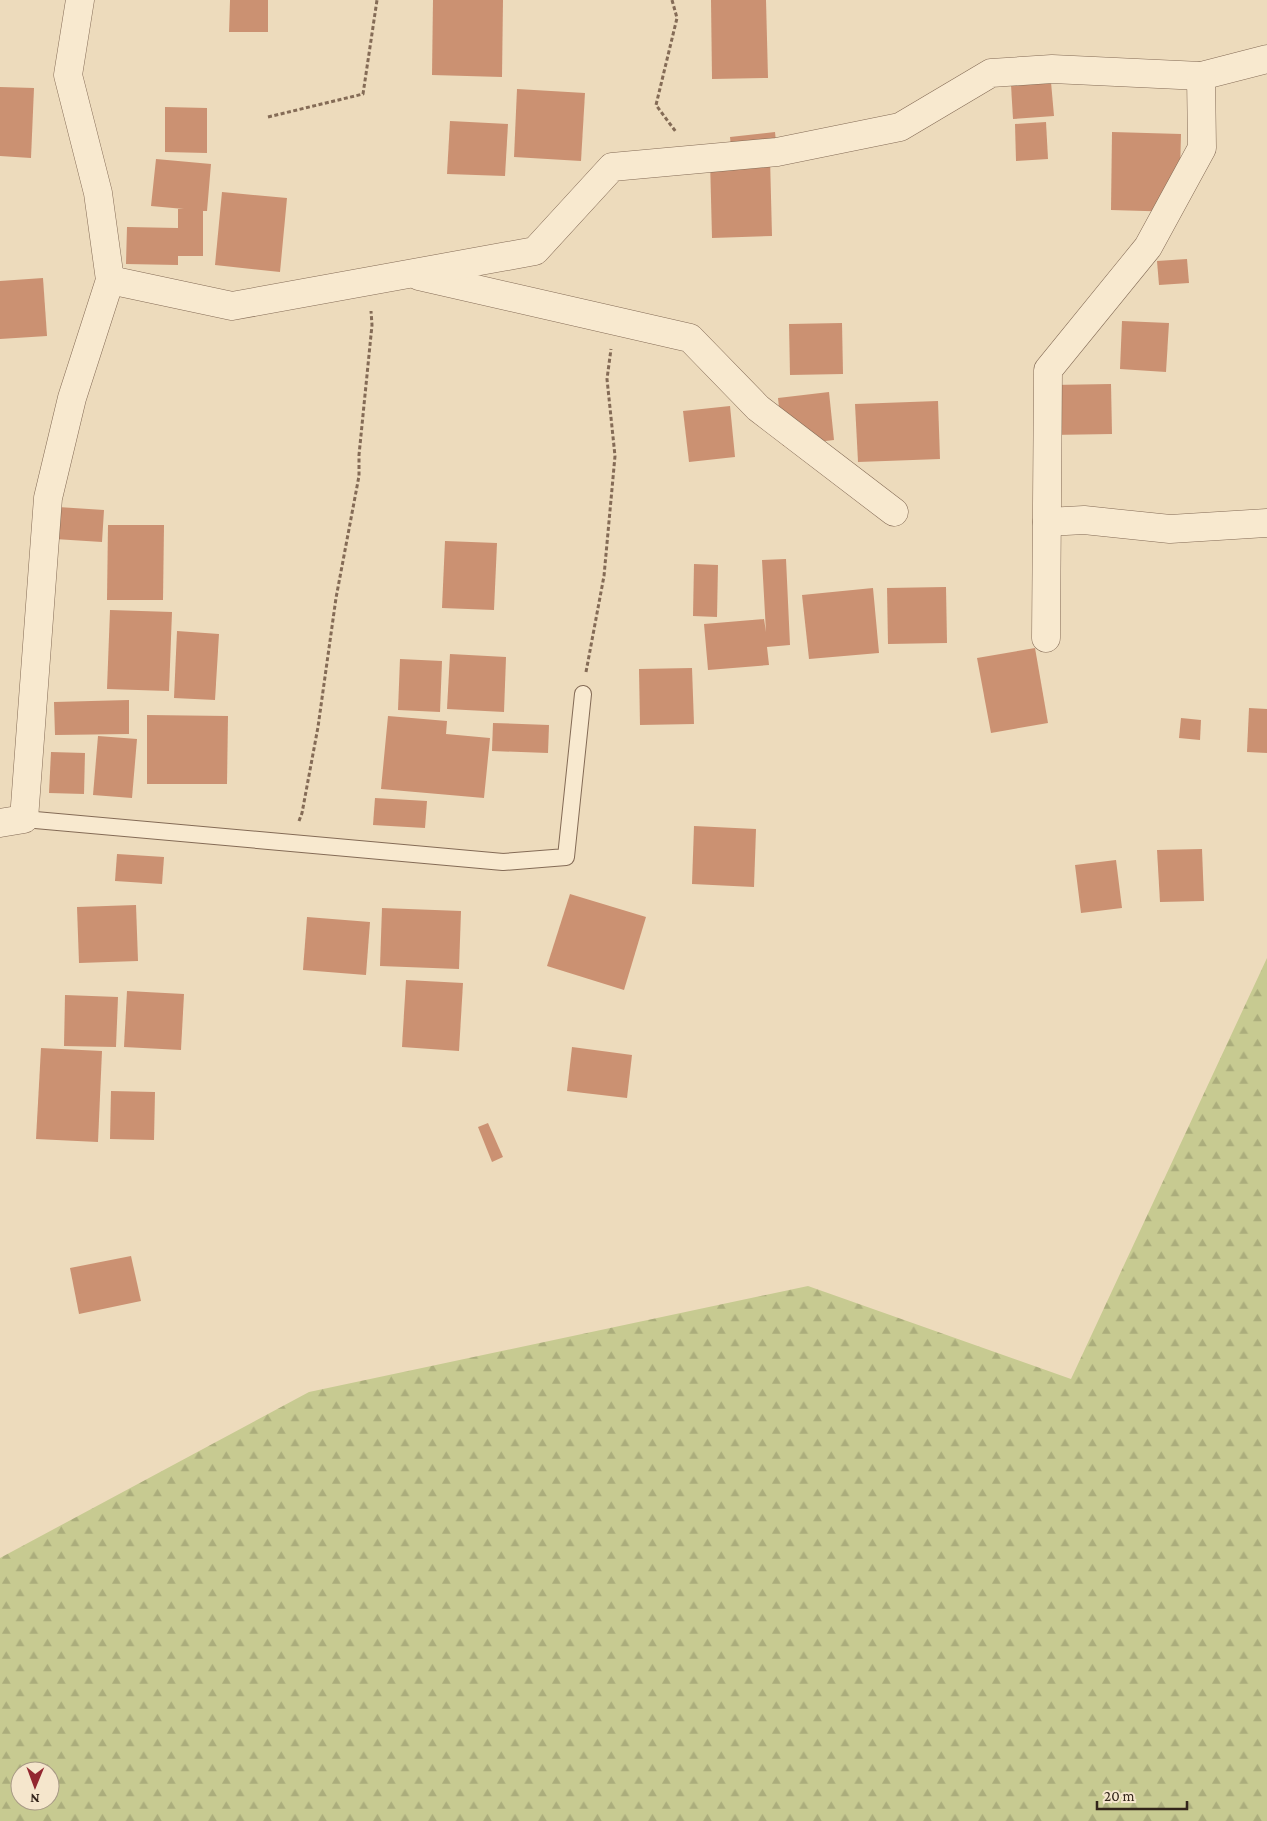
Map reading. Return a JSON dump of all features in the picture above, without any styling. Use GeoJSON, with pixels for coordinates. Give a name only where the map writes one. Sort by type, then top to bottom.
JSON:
{"type":"FeatureCollection","features":[{"type":"Feature","properties":{"kind":"street"},"geometry":{"type":"LineString","coordinates":[[12,821],[48,498],[72,398],[110,280],[98,193],[68,74],[80,0]]}},
{"type":"Feature","properties":{"kind":"street"},"geometry":{"type":"LineString","coordinates":[[110,280],[232,306],[536,251],[612,167],[777,152],[900,127],[991,73],[1052,69],[1201,76],[1267,59]]}},
{"type":"Feature","properties":{"kind":"street"},"geometry":{"type":"LineString","coordinates":[[1046,638],[1048,370],[1148,247],[1202,148],[1201,76]]}},
{"type":"Feature","properties":{"kind":"street"},"geometry":{"type":"LineString","coordinates":[[408,273],[690,338],[758,408],[894,512]]}},
{"type":"Feature","properties":{"kind":"street"},"geometry":{"type":"LineString","coordinates":[[1047,522],[1084,520],[1170,529],[1267,523]]}},
{"type":"Feature","properties":{"kind":"lane"},"geometry":{"type":"LineString","coordinates":[[12,821],[503,862],[566,857],[583,694]]}},
{"type":"Feature","properties":{"kind":"path"},"geometry":{"type":"LineString","coordinates":[[268,117],[363,94],[377,0]]}},
{"type":"Feature","properties":{"kind":"path"},"geometry":{"type":"LineString","coordinates":[[672,0],[677,18],[656,105],[695,159]]}},
{"type":"Feature","properties":{"kind":"path"},"geometry":{"type":"LineString","coordinates":[[291,844],[302,813],[318,728],[336,598],[359,476],[359,455],[372,325],[368,281]]}},
{"type":"Feature","properties":{"kind":"path"},"geometry":{"type":"LineString","coordinates":[[583,694],[604,576],[615,456],[607,380],[615,321]]}},
{"type":"Feature","properties":{"kind":"green space"},"geometry":{"type":"Polygon","coordinates":[[[1267,958],[1267,1821],[0,1821],[0,1558],[309,1392],[808,1286],[1071,1379],[1267,958]]]}},
{"type":"Feature","properties":{"kind":"building"},"geometry":{"type":"Polygon","coordinates":[[[230,0],[268,0],[268,32],[229,32],[230,0]]]}},
{"type":"Feature","properties":{"kind":"building"},"geometry":{"type":"Polygon","coordinates":[[[433,0],[503,0],[502,77],[432,75],[433,0]]]}},
{"type":"Feature","properties":{"kind":"building"},"geometry":{"type":"Polygon","coordinates":[[[711,0],[766,0],[768,78],[712,79],[711,0]]]}},
{"type":"Feature","properties":{"kind":"building"},"geometry":{"type":"Polygon","coordinates":[[[1051,82],[1054,116],[1013,119],[1011,85],[1051,82]]]}},
{"type":"Feature","properties":{"kind":"building"},"geometry":{"type":"Polygon","coordinates":[[[0,87],[34,88],[31,158],[0,156],[0,87]]]}},
{"type":"Feature","properties":{"kind":"building"},"geometry":{"type":"Polygon","coordinates":[[[517,89],[585,93],[581,161],[514,157],[517,89]]]}},
{"type":"Feature","properties":{"kind":"building"},"geometry":{"type":"Polygon","coordinates":[[[165,107],[207,108],[207,153],[165,152],[165,107]]]}},
{"type":"Feature","properties":{"kind":"building"},"geometry":{"type":"Polygon","coordinates":[[[450,121],[508,124],[505,176],[447,174],[450,121]]]}},
{"type":"Feature","properties":{"kind":"building"},"geometry":{"type":"Polygon","coordinates":[[[1046,122],[1048,159],[1016,161],[1015,124],[1046,122]]]}},
{"type":"Feature","properties":{"kind":"building"},"geometry":{"type":"Polygon","coordinates":[[[775,132],[777,152],[732,157],[730,137],[775,132]]]}},
{"type":"Feature","properties":{"kind":"building"},"geometry":{"type":"Polygon","coordinates":[[[1112,132],[1181,134],[1179,212],[1111,210],[1112,132]]]}},
{"type":"Feature","properties":{"kind":"building"},"geometry":{"type":"Polygon","coordinates":[[[770,158],[772,236],[712,238],[710,159],[770,158]]]}},
{"type":"Feature","properties":{"kind":"building"},"geometry":{"type":"Polygon","coordinates":[[[156,159],[211,164],[207,211],[203,211],[203,256],[178,256],[178,265],[126,264],[127,227],[178,228],[178,209],[184,209],[151,206],[156,159]]]}},
{"type":"Feature","properties":{"kind":"building"},"geometry":{"type":"Polygon","coordinates":[[[222,192],[287,198],[280,272],[215,265],[222,192]]]}},
{"type":"Feature","properties":{"kind":"building"},"geometry":{"type":"Polygon","coordinates":[[[1187,259],[1189,283],[1159,285],[1157,261],[1187,259]]]}},
{"type":"Feature","properties":{"kind":"building"},"geometry":{"type":"Polygon","coordinates":[[[43,278],[47,336],[0,339],[0,281],[43,278]]]}},
{"type":"Feature","properties":{"kind":"building"},"geometry":{"type":"Polygon","coordinates":[[[1122,321],[1169,323],[1166,372],[1120,369],[1122,321]]]}},
{"type":"Feature","properties":{"kind":"building"},"geometry":{"type":"Polygon","coordinates":[[[842,323],[843,374],[790,375],[789,324],[842,323]]]}},
{"type":"Feature","properties":{"kind":"building"},"geometry":{"type":"Polygon","coordinates":[[[1111,384],[1112,434],[1051,435],[1051,385],[1111,384]]]}},
{"type":"Feature","properties":{"kind":"building"},"geometry":{"type":"Polygon","coordinates":[[[829,392],[834,440],[783,446],[778,398],[829,392]]]}},
{"type":"Feature","properties":{"kind":"building"},"geometry":{"type":"Polygon","coordinates":[[[938,401],[940,459],[858,462],[855,404],[938,401]]]}},
{"type":"Feature","properties":{"kind":"building"},"geometry":{"type":"Polygon","coordinates":[[[730,406],[735,457],[689,462],[683,411],[730,406]]]}},
{"type":"Feature","properties":{"kind":"building"},"geometry":{"type":"Polygon","coordinates":[[[58,507],[104,510],[102,542],[55,539],[58,507]]]}},
{"type":"Feature","properties":{"kind":"building"},"geometry":{"type":"Polygon","coordinates":[[[108,525],[164,525],[163,600],[107,600],[108,525]]]}},
{"type":"Feature","properties":{"kind":"building"},"geometry":{"type":"Polygon","coordinates":[[[445,541],[497,543],[494,610],[442,608],[445,541]]]}},
{"type":"Feature","properties":{"kind":"building"},"geometry":{"type":"Polygon","coordinates":[[[786,559],[790,645],[767,647],[769,665],[708,670],[704,624],[764,619],[766,632],[762,560],[786,559]]]}},
{"type":"Feature","properties":{"kind":"building"},"geometry":{"type":"Polygon","coordinates":[[[694,564],[718,565],[717,617],[693,616],[694,564]]]}},
{"type":"Feature","properties":{"kind":"building"},"geometry":{"type":"Polygon","coordinates":[[[946,587],[947,643],[888,644],[887,588],[946,587]]]}},
{"type":"Feature","properties":{"kind":"building"},"geometry":{"type":"Polygon","coordinates":[[[873,588],[879,653],[809,659],[802,595],[873,588]]]}},
{"type":"Feature","properties":{"kind":"building"},"geometry":{"type":"Polygon","coordinates":[[[110,610],[172,612],[169,691],[107,689],[110,610]]]}},
{"type":"Feature","properties":{"kind":"building"},"geometry":{"type":"Polygon","coordinates":[[[177,631],[219,634],[215,700],[174,698],[177,631]]]}},
{"type":"Feature","properties":{"kind":"building"},"geometry":{"type":"Polygon","coordinates":[[[1035,648],[1048,723],[991,733],[977,658],[1035,648]]]}},
{"type":"Feature","properties":{"kind":"building"},"geometry":{"type":"Polygon","coordinates":[[[450,654],[506,657],[504,712],[447,709],[450,654]]]}},
{"type":"Feature","properties":{"kind":"building"},"geometry":{"type":"Polygon","coordinates":[[[400,659],[442,661],[440,712],[398,710],[400,659]]]}},
{"type":"Feature","properties":{"kind":"building"},"geometry":{"type":"Polygon","coordinates":[[[692,668],[694,724],[640,725],[639,669],[692,668]]]}},
{"type":"Feature","properties":{"kind":"building"},"geometry":{"type":"Polygon","coordinates":[[[129,700],[129,734],[55,735],[54,702],[129,700]]]}},
{"type":"Feature","properties":{"kind":"building"},"geometry":{"type":"Polygon","coordinates":[[[1249,708],[1267,709],[1267,753],[1247,752],[1249,708]]]}},
{"type":"Feature","properties":{"kind":"building"},"geometry":{"type":"Polygon","coordinates":[[[147,715],[228,716],[227,784],[147,784],[147,715]]]}},
{"type":"Feature","properties":{"kind":"building"},"geometry":{"type":"Polygon","coordinates":[[[388,716],[447,721],[446,734],[490,738],[484,798],[381,789],[388,716]]]}},
{"type":"Feature","properties":{"kind":"building"},"geometry":{"type":"Polygon","coordinates":[[[1181,718],[1201,720],[1200,740],[1179,738],[1181,718]]]}},
{"type":"Feature","properties":{"kind":"building"},"geometry":{"type":"Polygon","coordinates":[[[493,723],[549,725],[548,753],[492,751],[493,723]]]}},
{"type":"Feature","properties":{"kind":"building"},"geometry":{"type":"Polygon","coordinates":[[[98,736],[137,739],[132,798],[93,795],[98,736]]]}},
{"type":"Feature","properties":{"kind":"building"},"geometry":{"type":"Polygon","coordinates":[[[51,752],[85,753],[84,794],[49,793],[51,752]]]}},
{"type":"Feature","properties":{"kind":"building"},"geometry":{"type":"Polygon","coordinates":[[[375,798],[427,801],[425,828],[373,825],[375,798]]]}},
{"type":"Feature","properties":{"kind":"building"},"geometry":{"type":"Polygon","coordinates":[[[694,826],[756,829],[754,887],[692,884],[694,826]]]}},
{"type":"Feature","properties":{"kind":"building"},"geometry":{"type":"Polygon","coordinates":[[[1202,849],[1204,901],[1160,902],[1157,850],[1202,849]]]}},
{"type":"Feature","properties":{"kind":"building"},"geometry":{"type":"Polygon","coordinates":[[[117,854],[164,857],[162,884],[115,881],[117,854]]]}},
{"type":"Feature","properties":{"kind":"building"},"geometry":{"type":"Polygon","coordinates":[[[1116,860],[1122,908],[1081,913],[1075,865],[1116,860]]]}},
{"type":"Feature","properties":{"kind":"building"},"geometry":{"type":"Polygon","coordinates":[[[570,894],[646,917],[624,990],[547,966],[570,894]]]}},
{"type":"Feature","properties":{"kind":"building"},"geometry":{"type":"Polygon","coordinates":[[[136,905],[138,961],[79,963],[77,907],[136,905]]]}},
{"type":"Feature","properties":{"kind":"building"},"geometry":{"type":"Polygon","coordinates":[[[382,908],[461,911],[459,969],[380,966],[382,908]]]}},
{"type":"Feature","properties":{"kind":"building"},"geometry":{"type":"Polygon","coordinates":[[[307,917],[370,922],[366,975],[303,970],[307,917]]]}},
{"type":"Feature","properties":{"kind":"building"},"geometry":{"type":"Polygon","coordinates":[[[406,980],[463,983],[459,1051],[402,1047],[406,980]]]}},
{"type":"Feature","properties":{"kind":"building"},"geometry":{"type":"Polygon","coordinates":[[[127,991],[184,994],[181,1050],[124,1047],[127,991]]]}},
{"type":"Feature","properties":{"kind":"building"},"geometry":{"type":"Polygon","coordinates":[[[65,995],[118,997],[116,1047],[64,1046],[65,995]]]}},
{"type":"Feature","properties":{"kind":"building"},"geometry":{"type":"Polygon","coordinates":[[[572,1047],[632,1055],[627,1098],[567,1091],[572,1047]]]}},
{"type":"Feature","properties":{"kind":"building"},"geometry":{"type":"Polygon","coordinates":[[[41,1048],[102,1051],[98,1142],[36,1139],[41,1048]]]}},
{"type":"Feature","properties":{"kind":"building"},"geometry":{"type":"Polygon","coordinates":[[[111,1091],[155,1092],[154,1140],[110,1139],[111,1091]]]}},
{"type":"Feature","properties":{"kind":"building"},"geometry":{"type":"Polygon","coordinates":[[[488,1123],[503,1157],[492,1162],[478,1127],[488,1123]]]}},
{"type":"Feature","properties":{"kind":"building"},"geometry":{"type":"Polygon","coordinates":[[[131,1256],[141,1301],[79,1314],[70,1268],[131,1256]]]}}]}
